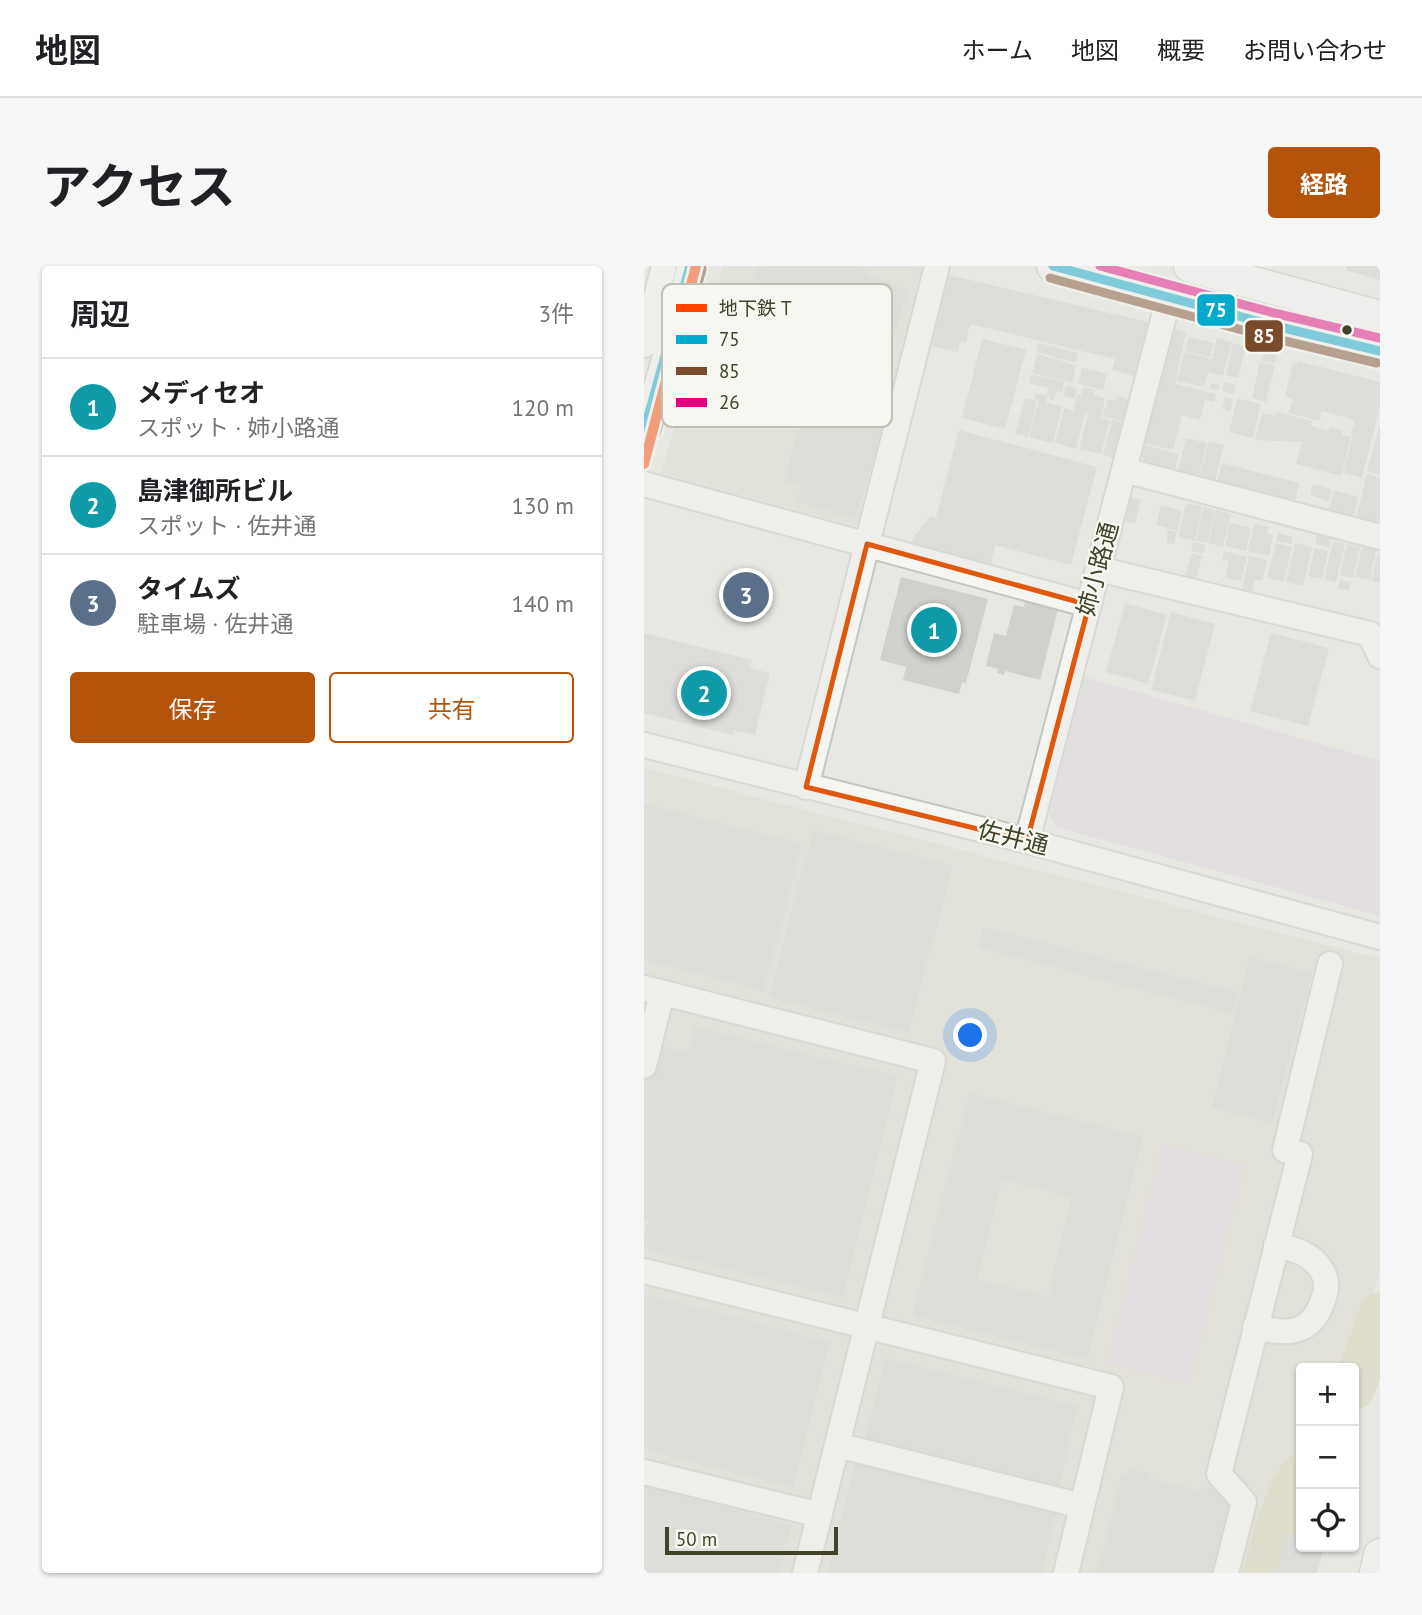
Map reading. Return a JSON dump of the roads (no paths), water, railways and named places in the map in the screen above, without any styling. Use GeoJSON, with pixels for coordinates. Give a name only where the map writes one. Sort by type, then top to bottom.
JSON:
{"type":"FeatureCollection","features":[{"type":"Feature","properties":{"kind":"main road"},"geometry":{"type":"LineString","coordinates":[[1053,266],[1271,325],[1380,351]]}},
{"type":"Feature","properties":{"kind":"main road"},"geometry":{"type":"LineString","coordinates":[[1190,266],[1380,317]]}},
{"type":"Feature","properties":{"kind":"main road"},"geometry":{"type":"LineString","coordinates":[[1376,1573],[1380,1555]]}},
{"type":"Feature","properties":{"kind":"street"},"geometry":{"type":"LineString","coordinates":[[644,345],[664,266]]}},
{"type":"Feature","properties":{"kind":"street"},"geometry":{"type":"LineString","coordinates":[[686,284],[691,266]]}},
{"type":"Feature","properties":{"kind":"street"},"geometry":{"type":"LineString","coordinates":[[806,787],[937,266]]}},
{"type":"Feature","properties":{"kind":"street","name":"姉小路通"},"geometry":{"type":"LineString","coordinates":[[1027,841],[1169,297]]}},
{"type":"Feature","properties":{"kind":"street"},"geometry":{"type":"LineString","coordinates":[[644,431],[662,368]]}},
{"type":"Feature","properties":{"kind":"street"},"geometry":{"type":"LineString","coordinates":[[1124,470],[1380,537]]}},
{"type":"Feature","properties":{"kind":"street"},"geometry":{"type":"LineString","coordinates":[[644,484],[1089,605]]}},
{"type":"Feature","properties":{"kind":"street"},"geometry":{"type":"LineString","coordinates":[[1098,569],[1370,634],[1380,656]]}},
{"type":"Feature","properties":{"kind":"street","name":"佐井通"},"geometry":{"type":"LineString","coordinates":[[644,745],[1027,841],[1380,937]]}},
{"type":"Feature","properties":{"kind":"street"},"geometry":{"type":"LineString","coordinates":[[1226,1573],[1244,1502],[1219,1474],[1300,1154],[1285,1150],[1330,964]]}},
{"type":"Feature","properties":{"kind":"street"},"geometry":{"type":"LineString","coordinates":[[644,1066],[653,990],[933,1061],[805,1573]]}},
{"type":"Feature","properties":{"kind":"street"},"geometry":{"type":"LineString","coordinates":[[1255,1327],[1275,1332],[1294,1331],[1310,1324],[1321,1308],[1326,1290],[1323,1272],[1311,1258],[1299,1251],[1276,1245]]}},
{"type":"Feature","properties":{"kind":"street"},"geometry":{"type":"LineString","coordinates":[[644,1271],[1111,1387],[1066,1573]]}},
{"type":"Feature","properties":{"kind":"street"},"geometry":{"type":"LineString","coordinates":[[837,1445],[1082,1506]]}},
{"type":"Feature","properties":{"kind":"street"},"geometry":{"type":"LineString","coordinates":[[644,1472],[820,1515]]}},
{"type":"Feature","properties":{"kind":"waterway"},"geometry":{"type":"LineString","coordinates":[[1359,1374],[1380,1313]]}},
{"type":"Feature","properties":{"kind":"waterway"},"geometry":{"type":"LineString","coordinates":[[1264,1573],[1276,1528],[1296,1483]]}},
{"type":"Feature","properties":{"kind":"metro line","name":"T"},"geometry":{"type":"LineString","coordinates":[[691,284],[696,266]]}},
{"type":"Feature","properties":{"kind":"metro line","name":"T"},"geometry":{"type":"LineString","coordinates":[[644,464],[662,395]]}},
{"type":"Feature","properties":{"kind":"place","name":"タイムズ"},"geometry":{"type":"Point","coordinates":[746,595]}},
{"type":"Feature","properties":{"kind":"place","name":"メディセオ"},"geometry":{"type":"Point","coordinates":[934,630]}},
{"type":"Feature","properties":{"kind":"place","name":"島津御所ビル"},"geometry":{"type":"Point","coordinates":[704,693]}}]}
